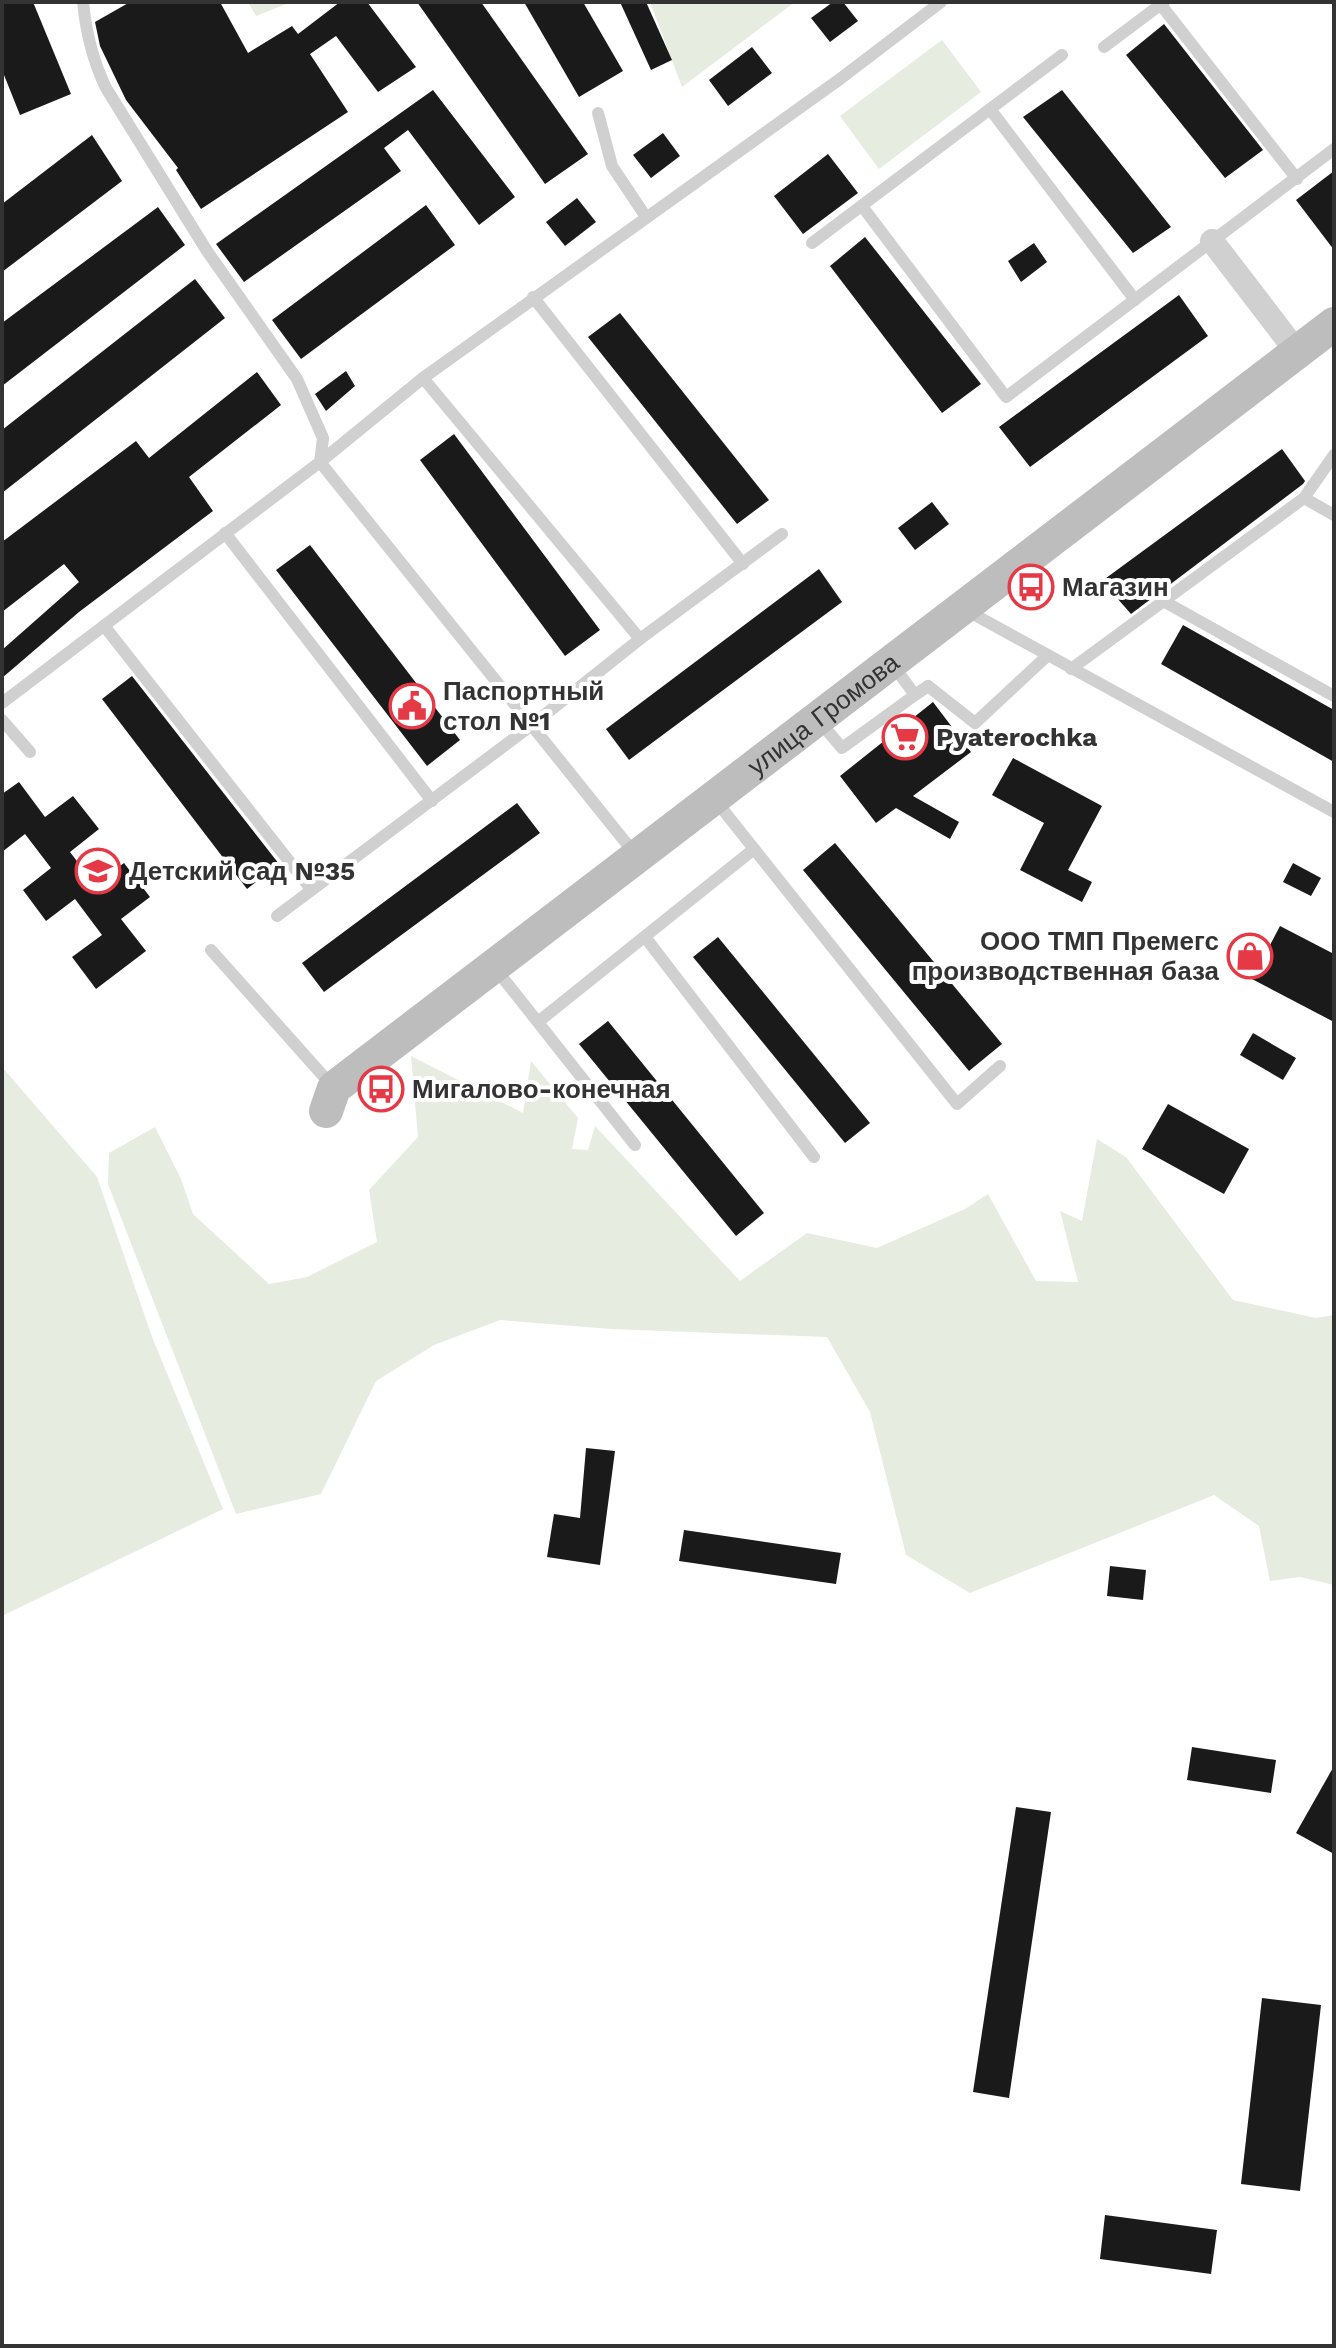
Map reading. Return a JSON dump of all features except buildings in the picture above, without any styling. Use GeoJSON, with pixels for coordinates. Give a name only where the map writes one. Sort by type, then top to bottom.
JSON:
{"type":"FeatureCollection","features":[{"type":"Feature","properties":{"kind":"street"},"geometry":{"type":"LineString","coordinates":[[1212,241],[1297,352]]}},
{"type":"Feature","properties":{"kind":"street","name":"улица Громова"},"geometry":{"type":"LineString","coordinates":[[330,1099],[493,966],[1334,324]]}},
{"type":"Feature","properties":{"kind":"lane"},"geometry":{"type":"LineString","coordinates":[[83,2],[86,35],[93,61],[106,88],[207,251],[297,379],[323,438],[320,462],[637,856]]}},
{"type":"Feature","properties":{"kind":"lane"},"geometry":{"type":"LineString","coordinates":[[2,703],[320,462],[423,378],[840,79],[941,2]]}},
{"type":"Feature","properties":{"kind":"lane"},"geometry":{"type":"LineString","coordinates":[[1104,47],[1162,3],[1297,179]]}},
{"type":"Feature","properties":{"kind":"lane"},"geometry":{"type":"LineString","coordinates":[[812,243],[1062,55]]}},
{"type":"Feature","properties":{"kind":"lane"},"geometry":{"type":"LineString","coordinates":[[990,109],[1135,300]]}},
{"type":"Feature","properties":{"kind":"lane"},"geometry":{"type":"LineString","coordinates":[[598,113],[612,166],[646,217]]}},
{"type":"Feature","properties":{"kind":"lane"},"geometry":{"type":"LineString","coordinates":[[862,206],[1006,397],[1334,149]]}},
{"type":"Feature","properties":{"kind":"lane"},"geometry":{"type":"LineString","coordinates":[[533,297],[743,564]]}},
{"type":"Feature","properties":{"kind":"lane"},"geometry":{"type":"LineString","coordinates":[[423,378],[640,639]]}},
{"type":"Feature","properties":{"kind":"lane"},"geometry":{"type":"LineString","coordinates":[[1071,669],[1304,498],[1334,455]]}},
{"type":"Feature","properties":{"kind":"lane"},"geometry":{"type":"LineString","coordinates":[[1304,498],[1334,515]]}},
{"type":"Feature","properties":{"kind":"lane"},"geometry":{"type":"LineString","coordinates":[[225,533],[432,801]]}},
{"type":"Feature","properties":{"kind":"lane"},"geometry":{"type":"LineString","coordinates":[[277,916],[782,534]]}},
{"type":"Feature","properties":{"kind":"lane"},"geometry":{"type":"LineString","coordinates":[[1165,602],[1334,696]]}},
{"type":"Feature","properties":{"kind":"lane"},"geometry":{"type":"LineString","coordinates":[[961,608],[1334,812]]}},
{"type":"Feature","properties":{"kind":"lane"},"geometry":{"type":"LineString","coordinates":[[105,627],[311,889]]}},
{"type":"Feature","properties":{"kind":"lane"},"geometry":{"type":"LineString","coordinates":[[817,719],[842,748],[928,686],[975,723],[1047,656]]}},
{"type":"Feature","properties":{"kind":"lane"},"geometry":{"type":"LineString","coordinates":[[891,662],[915,695]]}},
{"type":"Feature","properties":{"kind":"lane"},"geometry":{"type":"LineString","coordinates":[[2,720],[30,752]]}},
{"type":"Feature","properties":{"kind":"lane"},"geometry":{"type":"LineString","coordinates":[[713,798],[957,1104],[1000,1066]]}},
{"type":"Feature","properties":{"kind":"lane"},"geometry":{"type":"LineString","coordinates":[[538,1022],[754,849]]}},
{"type":"Feature","properties":{"kind":"lane"},"geometry":{"type":"LineString","coordinates":[[645,937],[814,1157]]}},
{"type":"Feature","properties":{"kind":"lane"},"geometry":{"type":"LineString","coordinates":[[211,950],[330,1099]]}},
{"type":"Feature","properties":{"kind":"lane"},"geometry":{"type":"LineString","coordinates":[[493,966],[635,1145]]}},
{"type":"Feature","properties":{"kind":"shaded area"},"geometry":{"type":"Polygon","coordinates":[[[248,2],[291,2],[256,16],[248,2]]]}},
{"type":"Feature","properties":{"kind":"shaded area"},"geometry":{"type":"Polygon","coordinates":[[[650,2],[795,2],[682,87],[650,2]]]}},
{"type":"Feature","properties":{"kind":"shaded area"},"geometry":{"type":"Polygon","coordinates":[[[942,40],[981,92],[879,169],[840,116],[942,40]]]}},
{"type":"Feature","properties":{"kind":"shaded area"},"geometry":{"type":"Polygon","coordinates":[[[411,1056],[523,1113],[531,1061],[578,1118],[572,1149],[588,1150],[595,1126],[740,1281],[807,1233],[877,1248],[965,1209],[988,1194],[1036,1281],[1078,1282],[1060,1211],[1082,1221],[1097,1139],[1126,1157],[1233,1300],[1316,1318],[1334,1315],[1334,1585],[1300,1577],[1270,1581],[1259,1526],[1214,1495],[970,1593],[906,1555],[870,1412],[827,1337],[611,1329],[500,1320],[434,1345],[376,1381],[321,1494],[236,1514],[108,1184],[109,1153],[155,1127],[181,1179],[193,1214],[269,1284],[307,1277],[377,1242],[369,1190],[418,1137],[411,1056]]]}},
{"type":"Feature","properties":{"kind":"shaded area"},"geometry":{"type":"Polygon","coordinates":[[[2,1067],[97,1177],[152,1337],[223,1509],[2,1616],[2,1067]]]}},
{"type":"Feature","properties":{"kind":"place","name":"Магазин"},"geometry":{"type":"Point","coordinates":[1031,587]}},
{"type":"Feature","properties":{"kind":"place","name":"Паспортный стол №1"},"geometry":{"type":"Point","coordinates":[412,706]}},
{"type":"Feature","properties":{"kind":"place","name":"Pyaterochka"},"geometry":{"type":"Point","coordinates":[905,737]}},
{"type":"Feature","properties":{"kind":"place","name":"Детский сад №35"},"geometry":{"type":"Point","coordinates":[98,871]}},
{"type":"Feature","properties":{"kind":"place","name":"ООО ТМП Премегс производственная база"},"geometry":{"type":"Point","coordinates":[1250,956]}},
{"type":"Feature","properties":{"kind":"place","name":"Мигалово-конечная"},"geometry":{"type":"Point","coordinates":[381,1089]}}]}
